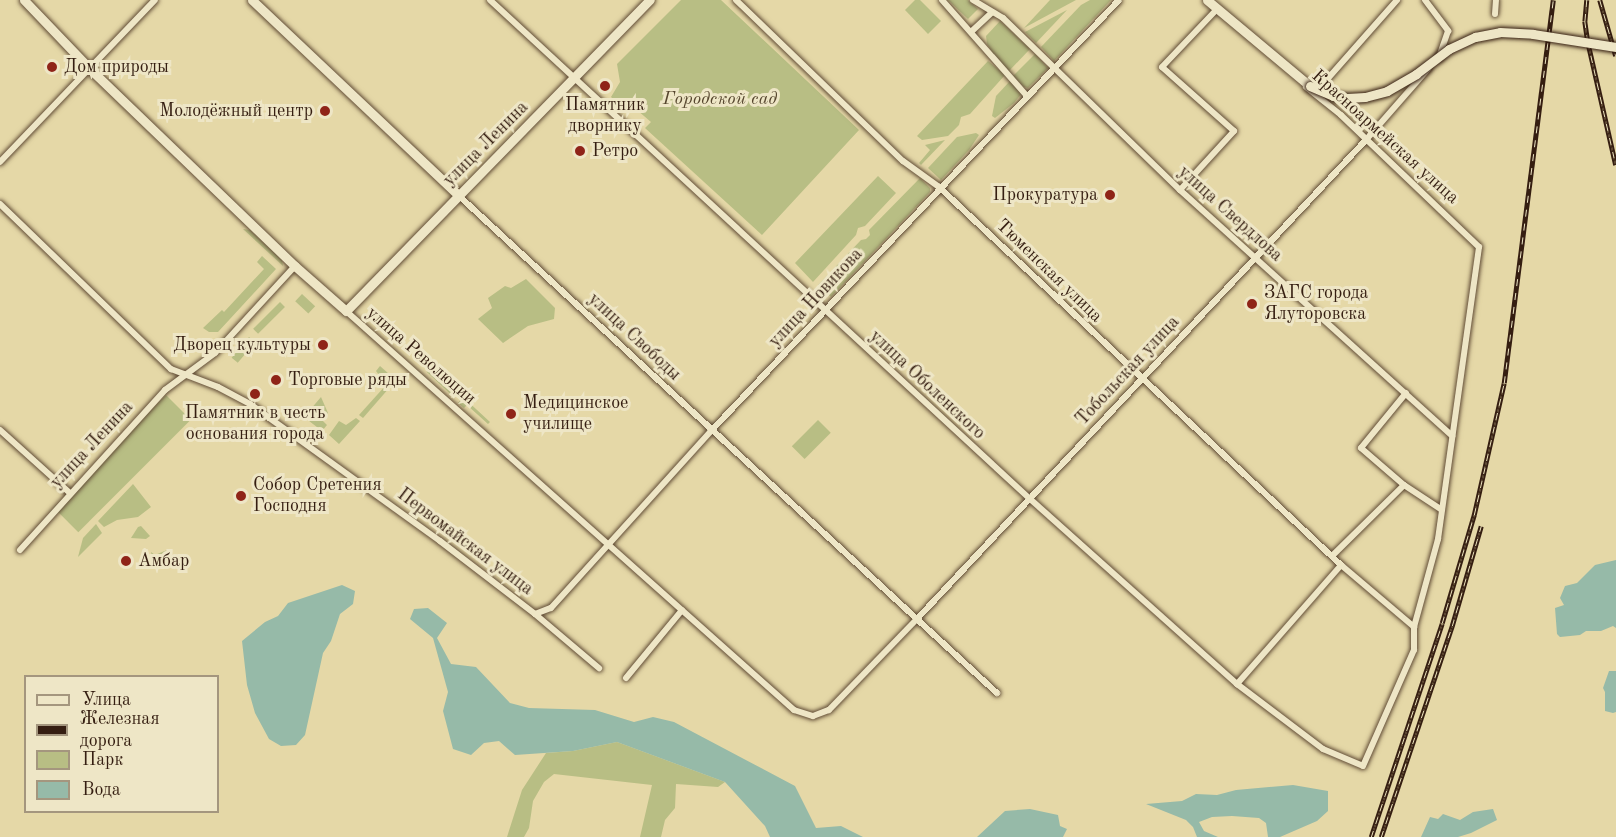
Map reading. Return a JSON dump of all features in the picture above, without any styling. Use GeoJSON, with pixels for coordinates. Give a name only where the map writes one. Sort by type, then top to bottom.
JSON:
{"type":"FeatureCollection","features":[{"type":"Feature","properties":{"kind":"main road","name":"улица Революции"},"geometry":{"type":"LineString","coordinates":[[24,0],[89,68],[295,266],[346,311]]}},
{"type":"Feature","properties":{"kind":"main road","name":"улица Свободы"},"geometry":{"type":"LineString","coordinates":[[252,0],[458,195]]}},
{"type":"Feature","properties":{"kind":"main road","name":"улица Ленина"},"geometry":{"type":"LineString","coordinates":[[346,311],[650,0]]}},
{"type":"Feature","properties":{"kind":"main road","name":"Красноармейская улица"},"geometry":{"type":"LineString","coordinates":[[1207,0],[1310,86],[1333,96],[1347,98],[1387,91],[1416,74],[1449,49],[1475,37],[1500,32],[1533,34],[1616,47]]}},
{"type":"Feature","properties":{"kind":"street"},"geometry":{"type":"LineString","coordinates":[[0,162],[155,0]]}},
{"type":"Feature","properties":{"kind":"street","name":"улица Оболенского"},"geometry":{"type":"LineString","coordinates":[[490,0],[1029,498],[1237,684],[1323,749],[1364,766],[1414,650],[1414,627]]}},
{"type":"Feature","properties":{"kind":"street","name":"Тюменская улица"},"geometry":{"type":"LineString","coordinates":[[736,0],[903,161],[939,187],[1140,379],[1341,566],[1414,627]]}},
{"type":"Feature","properties":{"kind":"street"},"geometry":{"type":"LineString","coordinates":[[942,0],[1027,96]]}},
{"type":"Feature","properties":{"kind":"street","name":"улица Свердлова"},"geometry":{"type":"LineString","coordinates":[[973,0],[1002,18],[1180,190],[1452,436]]}},
{"type":"Feature","properties":{"kind":"street","name":"улица Новикова"},"geometry":{"type":"LineString","coordinates":[[535,614],[551,608],[711,431],[939,187],[1119,0]]}},
{"type":"Feature","properties":{"kind":"street"},"geometry":{"type":"LineString","coordinates":[[1323,84],[1397,0]]}},
{"type":"Feature","properties":{"kind":"street","name":"Тобольская улица"},"geometry":{"type":"LineString","coordinates":[[813,716],[829,710],[917,619],[1365,141],[1439,57],[1448,31],[1425,0]]}},
{"type":"Feature","properties":{"kind":"street"},"geometry":{"type":"LineString","coordinates":[[1495,14],[1496,0]]}},
{"type":"Feature","properties":{"kind":"street"},"geometry":{"type":"LineString","coordinates":[[1180,190],[1234,131],[1162,67],[1217,9]]}},
{"type":"Feature","properties":{"kind":"street"},"geometry":{"type":"LineString","coordinates":[[972,32],[991,13]]}},
{"type":"Feature","properties":{"kind":"street","name":"Красноармейская улица"},"geometry":{"type":"LineString","coordinates":[[1268,52],[1341,115],[1365,141],[1479,247],[1452,436]]}},
{"type":"Feature","properties":{"kind":"street","name":"улица Свободы"},"geometry":{"type":"LineString","coordinates":[[458,195],[997,693]]}},
{"type":"Feature","properties":{"kind":"street","name":"Первомайская улица"},"geometry":{"type":"LineString","coordinates":[[0,204],[171,369],[250,404],[440,541],[535,614],[599,668]]}},
{"type":"Feature","properties":{"kind":"street","name":"улица Ленина"},"geometry":{"type":"LineString","coordinates":[[20,550],[165,390],[215,353],[295,266]]}},
{"type":"Feature","properties":{"kind":"street","name":"улица Революции"},"geometry":{"type":"LineString","coordinates":[[346,311],[794,710],[813,716]]}},
{"type":"Feature","properties":{"kind":"street"},"geometry":{"type":"LineString","coordinates":[[1406,393],[1361,448],[1404,485],[1442,510]]}},
{"type":"Feature","properties":{"kind":"street"},"geometry":{"type":"LineString","coordinates":[[0,430],[70,493]]}},
{"type":"Feature","properties":{"kind":"street"},"geometry":{"type":"LineString","coordinates":[[1414,627],[1436,550],[1452,436]]}},
{"type":"Feature","properties":{"kind":"street"},"geometry":{"type":"LineString","coordinates":[[1332,556],[1404,485]]}},
{"type":"Feature","properties":{"kind":"street"},"geometry":{"type":"LineString","coordinates":[[1237,684],[1341,566]]}},
{"type":"Feature","properties":{"kind":"street"},"geometry":{"type":"LineString","coordinates":[[626,678],[682,610]]}},
{"type":"Feature","properties":{"kind":"green space","name":"Городской сад"},"geometry":{"type":"Polygon","coordinates":[[[681,0],[721,0],[859,130],[762,235],[645,128],[651,122],[630,104],[624,109],[611,97],[620,82],[617,64],[681,0]]]}},
{"type":"Feature","properties":{"kind":"green space"},"geometry":{"type":"Polygon","coordinates":[[[915,0],[920,0],[941,21],[928,34],[905,10],[915,0]]]}},
{"type":"Feature","properties":{"kind":"green space"},"geometry":{"type":"Polygon","coordinates":[[[948,0],[968,0],[978,9],[968,19],[948,0]]]}},
{"type":"Feature","properties":{"kind":"green space"},"geometry":{"type":"Polygon","coordinates":[[[1050,0],[1076,0],[1024,28],[1050,0]]]}},
{"type":"Feature","properties":{"kind":"green space"},"geometry":{"type":"Polygon","coordinates":[[[1090,0],[1111,0],[1054,61],[1041,47],[1081,5],[1090,0]]]}},
{"type":"Feature","properties":{"kind":"green space"},"geometry":{"type":"Polygon","coordinates":[[[1067,10],[1036,43],[1025,32],[1067,10]]]}},
{"type":"Feature","properties":{"kind":"green space"},"geometry":{"type":"Polygon","coordinates":[[[1000,21],[1030,49],[1009,71],[996,58],[987,44],[986,36],[1000,21]]]}},
{"type":"Feature","properties":{"kind":"green space"},"geometry":{"type":"Polygon","coordinates":[[[1035,54],[1048,68],[1028,88],[1024,87],[1013,76],[1035,54]]]}},
{"type":"Feature","properties":{"kind":"green space"},"geometry":{"type":"Polygon","coordinates":[[[988,61],[1005,75],[970,114],[961,117],[959,125],[948,136],[922,140],[917,136],[988,61]]]}},
{"type":"Feature","properties":{"kind":"green space"},"geometry":{"type":"Polygon","coordinates":[[[1010,81],[1022,93],[1014,103],[995,118],[992,116],[996,96],[1010,81]]]}},
{"type":"Feature","properties":{"kind":"green space"},"geometry":{"type":"Polygon","coordinates":[[[976,133],[979,135],[969,150],[941,180],[928,168],[957,137],[976,133]]]}},
{"type":"Feature","properties":{"kind":"green space"},"geometry":{"type":"Polygon","coordinates":[[[945,140],[921,165],[919,163],[930,150],[925,145],[945,140]]]}},
{"type":"Feature","properties":{"kind":"green space"},"geometry":{"type":"Polygon","coordinates":[[[878,176],[896,193],[865,226],[858,228],[856,235],[813,282],[795,263],[878,176]]]}},
{"type":"Feature","properties":{"kind":"green space"},"geometry":{"type":"Polygon","coordinates":[[[920,178],[930,188],[930,192],[831,297],[818,285],[861,240],[870,235],[869,230],[920,178]]]}},
{"type":"Feature","properties":{"kind":"green space"},"geometry":{"type":"Polygon","coordinates":[[[243,229],[250,230],[282,260],[283,266],[243,229]]]}},
{"type":"Feature","properties":{"kind":"green space"},"geometry":{"type":"Polygon","coordinates":[[[262,256],[276,269],[218,332],[209,332],[203,328],[222,310],[224,312],[264,269],[257,262],[262,256]]]}},
{"type":"Feature","properties":{"kind":"green space"},"geometry":{"type":"Polygon","coordinates":[[[526,279],[555,308],[554,319],[528,326],[503,343],[478,319],[492,308],[488,298],[505,286],[511,288],[526,279]]]}},
{"type":"Feature","properties":{"kind":"green space"},"geometry":{"type":"Polygon","coordinates":[[[302,294],[315,306],[308,314],[295,301],[302,294]]]}},
{"type":"Feature","properties":{"kind":"green space"},"geometry":{"type":"Polygon","coordinates":[[[280,302],[285,307],[258,334],[253,329],[280,302]]]}},
{"type":"Feature","properties":{"kind":"green space"},"geometry":{"type":"Polygon","coordinates":[[[249,337],[255,342],[238,363],[232,358],[249,337]]]}},
{"type":"Feature","properties":{"kind":"green space"},"geometry":{"type":"Polygon","coordinates":[[[380,366],[398,382],[385,383],[376,371],[380,366]]]}},
{"type":"Feature","properties":{"kind":"green space"},"geometry":{"type":"Polygon","coordinates":[[[430,368],[457,393],[454,397],[427,372],[430,368]]]}},
{"type":"Feature","properties":{"kind":"green space"},"geometry":{"type":"Polygon","coordinates":[[[386,385],[390,387],[363,418],[359,415],[386,385]]]}},
{"type":"Feature","properties":{"kind":"green space"},"geometry":{"type":"Polygon","coordinates":[[[166,395],[191,420],[78,532],[54,507],[166,395]]]}},
{"type":"Feature","properties":{"kind":"green space"},"geometry":{"type":"Polygon","coordinates":[[[321,397],[328,413],[322,420],[327,425],[322,431],[304,417],[321,397]]]}},
{"type":"Feature","properties":{"kind":"green space"},"geometry":{"type":"Polygon","coordinates":[[[463,397],[490,422],[488,424],[467,405],[464,408],[458,403],[463,397]]]}},
{"type":"Feature","properties":{"kind":"green space"},"geometry":{"type":"Polygon","coordinates":[[[356,418],[360,421],[339,444],[329,435],[339,421],[346,425],[356,418]]]}},
{"type":"Feature","properties":{"kind":"green space"},"geometry":{"type":"Polygon","coordinates":[[[818,420],[831,433],[805,459],[792,446],[818,420]]]}},
{"type":"Feature","properties":{"kind":"green space"},"geometry":{"type":"Polygon","coordinates":[[[133,484],[151,507],[138,517],[117,520],[104,527],[98,521],[133,484]]]}},
{"type":"Feature","properties":{"kind":"green space"},"geometry":{"type":"Polygon","coordinates":[[[96,524],[102,533],[78,557],[83,538],[96,524]]]}},
{"type":"Feature","properties":{"kind":"green space"},"geometry":{"type":"Polygon","coordinates":[[[141,526],[150,536],[146,539],[131,538],[138,527],[141,526]]]}},
{"type":"Feature","properties":{"kind":"green space"},"geometry":{"type":"Polygon","coordinates":[[[167,550],[169,558],[149,565],[147,559],[152,557],[151,552],[155,555],[167,550]]]}},
{"type":"Feature","properties":{"kind":"green space"},"geometry":{"type":"Polygon","coordinates":[[[617,742],[725,782],[718,787],[676,784],[675,808],[665,820],[661,837],[640,837],[652,785],[554,774],[544,782],[533,801],[529,828],[524,837],[507,837],[522,790],[546,753],[573,751],[617,742]]]}},
{"type":"Feature","properties":{"kind":"water"},"geometry":{"type":"Polygon","coordinates":[[[1616,560],[1616,628],[1613,626],[1601,631],[1586,631],[1580,635],[1560,637],[1557,634],[1555,608],[1564,605],[1560,598],[1565,586],[1577,583],[1595,565],[1616,560]]]}},
{"type":"Feature","properties":{"kind":"water"},"geometry":{"type":"Polygon","coordinates":[[[342,585],[355,591],[353,604],[340,614],[331,641],[323,653],[305,735],[296,745],[281,746],[269,739],[255,713],[247,685],[242,641],[265,622],[278,616],[288,603],[342,585]]]}},
{"type":"Feature","properties":{"kind":"water"},"geometry":{"type":"Polygon","coordinates":[[[428,608],[447,623],[437,638],[451,664],[476,667],[510,703],[529,708],[595,710],[634,722],[653,717],[674,722],[795,786],[816,828],[841,826],[863,837],[770,837],[765,826],[725,782],[617,742],[573,751],[515,755],[499,741],[484,743],[471,755],[453,749],[443,711],[448,692],[433,638],[410,619],[414,609],[428,608]]]}},
{"type":"Feature","properties":{"kind":"water"},"geometry":{"type":"Polygon","coordinates":[[[1609,671],[1616,671],[1616,712],[1613,713],[1605,711],[1603,688],[1609,671]]]}},
{"type":"Feature","properties":{"kind":"water"},"geometry":{"type":"Polygon","coordinates":[[[1293,785],[1328,791],[1328,811],[1317,821],[1280,837],[1268,837],[1266,823],[1259,818],[1232,816],[1212,817],[1199,822],[1204,831],[1218,837],[1197,837],[1193,827],[1186,820],[1146,804],[1182,801],[1196,794],[1217,795],[1236,790],[1293,785]]]}},
{"type":"Feature","properties":{"kind":"water"},"geometry":{"type":"Polygon","coordinates":[[[1030,809],[1058,815],[1060,826],[1067,829],[1063,837],[977,837],[1005,811],[1030,809]]]}},
{"type":"Feature","properties":{"kind":"water"},"geometry":{"type":"Polygon","coordinates":[[[1493,809],[1497,820],[1471,833],[1458,837],[1421,837],[1430,817],[1438,819],[1443,814],[1460,820],[1473,812],[1493,809]]]}},
{"type":"Feature","properties":{"kind":"railway"},"geometry":{"type":"LineString","coordinates":[[1371,837],[1442,623],[1474,515],[1504,383],[1553,0]]}},
{"type":"Feature","properties":{"kind":"railway"},"geometry":{"type":"LineString","coordinates":[[1587,0],[1585,21],[1588,42],[1616,165]]}},
{"type":"Feature","properties":{"kind":"railway"},"geometry":{"type":"LineString","coordinates":[[1600,0],[1616,56]]}},
{"type":"Feature","properties":{"kind":"railway"},"geometry":{"type":"LineString","coordinates":[[1381,837],[1452,626],[1481,526]]}},
{"type":"Feature","properties":{"kind":"place","name":"Дом природы"},"geometry":{"type":"Point","coordinates":[52,67]}},
{"type":"Feature","properties":{"kind":"place","name":"Памятник дворнику"},"geometry":{"type":"Point","coordinates":[605,86]}},
{"type":"Feature","properties":{"kind":"place","name":"Молодёжный центр"},"geometry":{"type":"Point","coordinates":[325,111]}},
{"type":"Feature","properties":{"kind":"place","name":"Ретро"},"geometry":{"type":"Point","coordinates":[580,151]}},
{"type":"Feature","properties":{"kind":"place","name":"Прокуратура"},"geometry":{"type":"Point","coordinates":[1110,195]}},
{"type":"Feature","properties":{"kind":"place","name":"ЗАГС города Ялуторовска"},"geometry":{"type":"Point","coordinates":[1252,304]}},
{"type":"Feature","properties":{"kind":"place","name":"Дворец культуры"},"geometry":{"type":"Point","coordinates":[323,345]}},
{"type":"Feature","properties":{"kind":"place","name":"Торговые ряды"},"geometry":{"type":"Point","coordinates":[276,380]}},
{"type":"Feature","properties":{"kind":"place","name":"Памятник в честь основания города"},"geometry":{"type":"Point","coordinates":[255,394]}},
{"type":"Feature","properties":{"kind":"place","name":"Медицинское училище"},"geometry":{"type":"Point","coordinates":[511,414]}},
{"type":"Feature","properties":{"kind":"place","name":"Собор Сретения Господня"},"geometry":{"type":"Point","coordinates":[241,496]}},
{"type":"Feature","properties":{"kind":"place","name":"Амбар"},"geometry":{"type":"Point","coordinates":[126,561]}}]}
